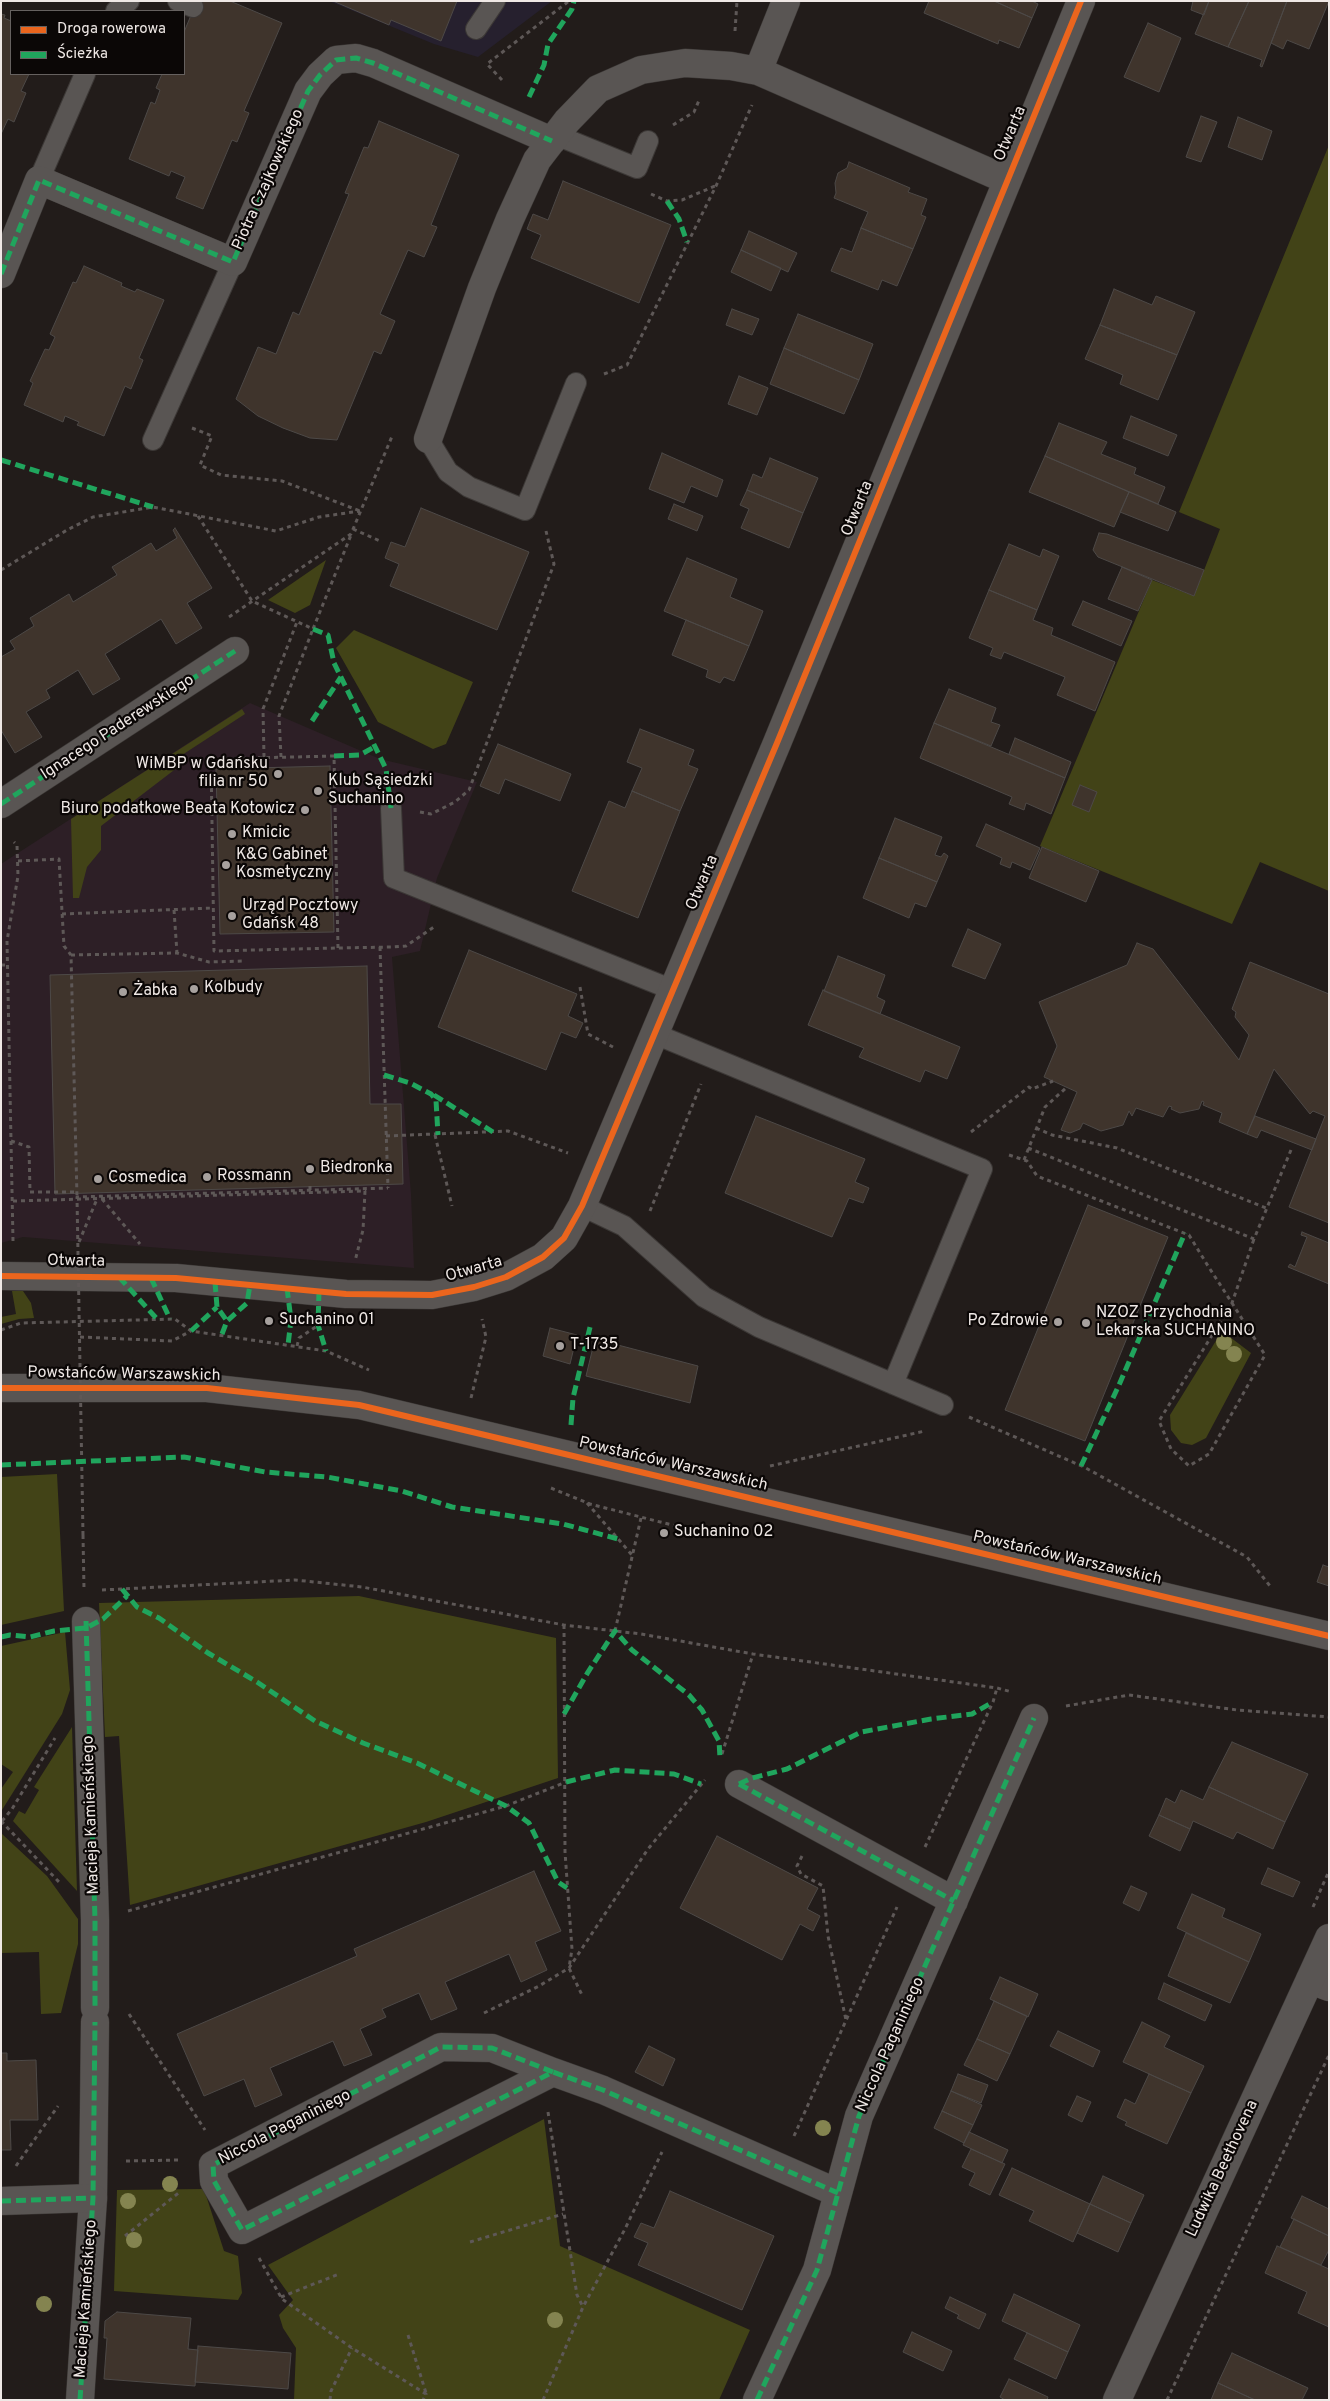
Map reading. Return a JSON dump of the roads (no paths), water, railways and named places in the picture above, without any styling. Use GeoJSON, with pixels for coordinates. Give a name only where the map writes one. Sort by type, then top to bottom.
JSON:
{"type":"FeatureCollection","features":[{"type":"Feature","properties":{"kind":"street"},"geometry":{"type":"LineString","coordinates":[[428,439],[510,219],[537,160],[554,138],[598,89],[640,70],[685,62],[731,66],[762,73],[786,1]]}},
{"type":"Feature","properties":{"kind":"street","name":"Otwarta"},"geometry":{"type":"LineString","coordinates":[[1,1276],[176,1278],[346,1294],[432,1295],[474,1287],[506,1277],[543,1257],[564,1238],[582,1206],[777,743],[1081,1]]}},
{"type":"Feature","properties":{"kind":"street","name":"Piotra Czajkowskiego"},"geometry":{"type":"LineString","coordinates":[[39,180],[232,262],[308,91],[320,75],[336,60],[356,58],[372,63],[554,138]]}},
{"type":"Feature","properties":{"kind":"street","name":"Otwarta"},"geometry":{"type":"LineString","coordinates":[[762,73],[1007,180]]}},
{"type":"Feature","properties":{"kind":"street"},"geometry":{"type":"LineString","coordinates":[[1,274],[39,180]]}},
{"type":"Feature","properties":{"kind":"street","name":"Ignacego Paderewskiego"},"geometry":{"type":"LineString","coordinates":[[1,804],[235,651]]}},
{"type":"Feature","properties":{"kind":"street","name":"Powstańców Warszawskich"},"geometry":{"type":"LineString","coordinates":[[1,1388],[207,1388],[359,1405],[1329,1636]]}},
{"type":"Feature","properties":{"kind":"street","name":"Macieja Kamieńskiego"},"geometry":{"type":"LineString","coordinates":[[80,2400],[93,2198],[96,1975],[86,1621]]}},
{"type":"Feature","properties":{"kind":"street","name":"Niccola Paganiniego"},"geometry":{"type":"LineString","coordinates":[[757,2400],[818,2270],[859,2116],[1034,1718]]}},
{"type":"Feature","properties":{"kind":"street"},"geometry":{"type":"LineString","coordinates":[[739,1784],[954,1901]]}},
{"type":"Feature","properties":{"kind":"street","name":"Ludwika Beethovena"},"geometry":{"type":"LineString","coordinates":[[1117,2400],[1319,1983],[1329,1938]]}},
{"type":"Feature","properties":{"kind":"street","name":"Niccola Paganiniego"},"geometry":{"type":"LineString","coordinates":[[553,2072],[242,2230],[214,2181],[213,2165],[441,2047],[492,2048],[603,2090],[838,2193]]}},
{"type":"Feature","properties":{"kind":"street","name":"Macieja Kamieńskiego"},"geometry":{"type":"LineString","coordinates":[[1,2201],[93,2198]]}},
{"type":"Feature","properties":{"kind":"lane"},"geometry":{"type":"LineString","coordinates":[[117,10],[129,1]]}},
{"type":"Feature","properties":{"kind":"lane"},"geometry":{"type":"LineString","coordinates":[[476,29],[495,1]]}},
{"type":"Feature","properties":{"kind":"lane"},"geometry":{"type":"LineString","coordinates":[[39,180],[85,75]]}},
{"type":"Feature","properties":{"kind":"lane"},"geometry":{"type":"LineString","coordinates":[[554,138],[637,168],[648,141]]}},
{"type":"Feature","properties":{"kind":"lane"},"geometry":{"type":"LineString","coordinates":[[153,440],[232,262]]}},
{"type":"Feature","properties":{"kind":"lane"},"geometry":{"type":"LineString","coordinates":[[428,439],[448,472],[469,487],[524,510],[576,384]]}},
{"type":"Feature","properties":{"kind":"lane"},"geometry":{"type":"LineString","coordinates":[[391,808],[394,878],[673,990]]}},
{"type":"Feature","properties":{"kind":"lane"},"geometry":{"type":"LineString","coordinates":[[655,1034],[982,1169],[893,1384]]}},
{"type":"Feature","properties":{"kind":"lane"},"geometry":{"type":"LineString","coordinates":[[582,1206],[624,1226],[704,1297],[759,1327],[943,1405]]}},
{"type":"Feature","properties":{"kind":"place","name":"WiMBP w Gdańsku filia nr 50"},"geometry":{"type":"Point","coordinates":[278,774]}},
{"type":"Feature","properties":{"kind":"place","name":"Klub Sąsiedzki Suchanino"},"geometry":{"type":"Point","coordinates":[318,791]}},
{"type":"Feature","properties":{"kind":"place","name":"Biuro podatkowe Beata Kotowicz"},"geometry":{"type":"Point","coordinates":[305,810]}},
{"type":"Feature","properties":{"kind":"place","name":"Kmicic"},"geometry":{"type":"Point","coordinates":[232,834]}},
{"type":"Feature","properties":{"kind":"place","name":"K&G Gabinet Kosmetyczny"},"geometry":{"type":"Point","coordinates":[226,865]}},
{"type":"Feature","properties":{"kind":"place","name":"Urząd Pocztowy Gdańsk 48"},"geometry":{"type":"Point","coordinates":[232,916]}},
{"type":"Feature","properties":{"kind":"place","name":"Kolbudy"},"geometry":{"type":"Point","coordinates":[194,989]}},
{"type":"Feature","properties":{"kind":"place","name":"Żabka"},"geometry":{"type":"Point","coordinates":[123,992]}},
{"type":"Feature","properties":{"kind":"place","name":"Biedronka"},"geometry":{"type":"Point","coordinates":[310,1169]}},
{"type":"Feature","properties":{"kind":"place","name":"Rossmann"},"geometry":{"type":"Point","coordinates":[207,1177]}},
{"type":"Feature","properties":{"kind":"place","name":"Cosmedica"},"geometry":{"type":"Point","coordinates":[98,1179]}},
{"type":"Feature","properties":{"kind":"place","name":"Suchanino 01"},"geometry":{"type":"Point","coordinates":[269,1321]}},
{"type":"Feature","properties":{"kind":"place","name":"Po Zdrowie"},"geometry":{"type":"Point","coordinates":[1058,1322]}},
{"type":"Feature","properties":{"kind":"place","name":"NZOZ Przychodnia Lekarska SUCHANINO"},"geometry":{"type":"Point","coordinates":[1086,1323]}},
{"type":"Feature","properties":{"kind":"place","name":"T-1735"},"geometry":{"type":"Point","coordinates":[560,1346]}},
{"type":"Feature","properties":{"kind":"place","name":"Suchanino 02"},"geometry":{"type":"Point","coordinates":[664,1533]}}]}
